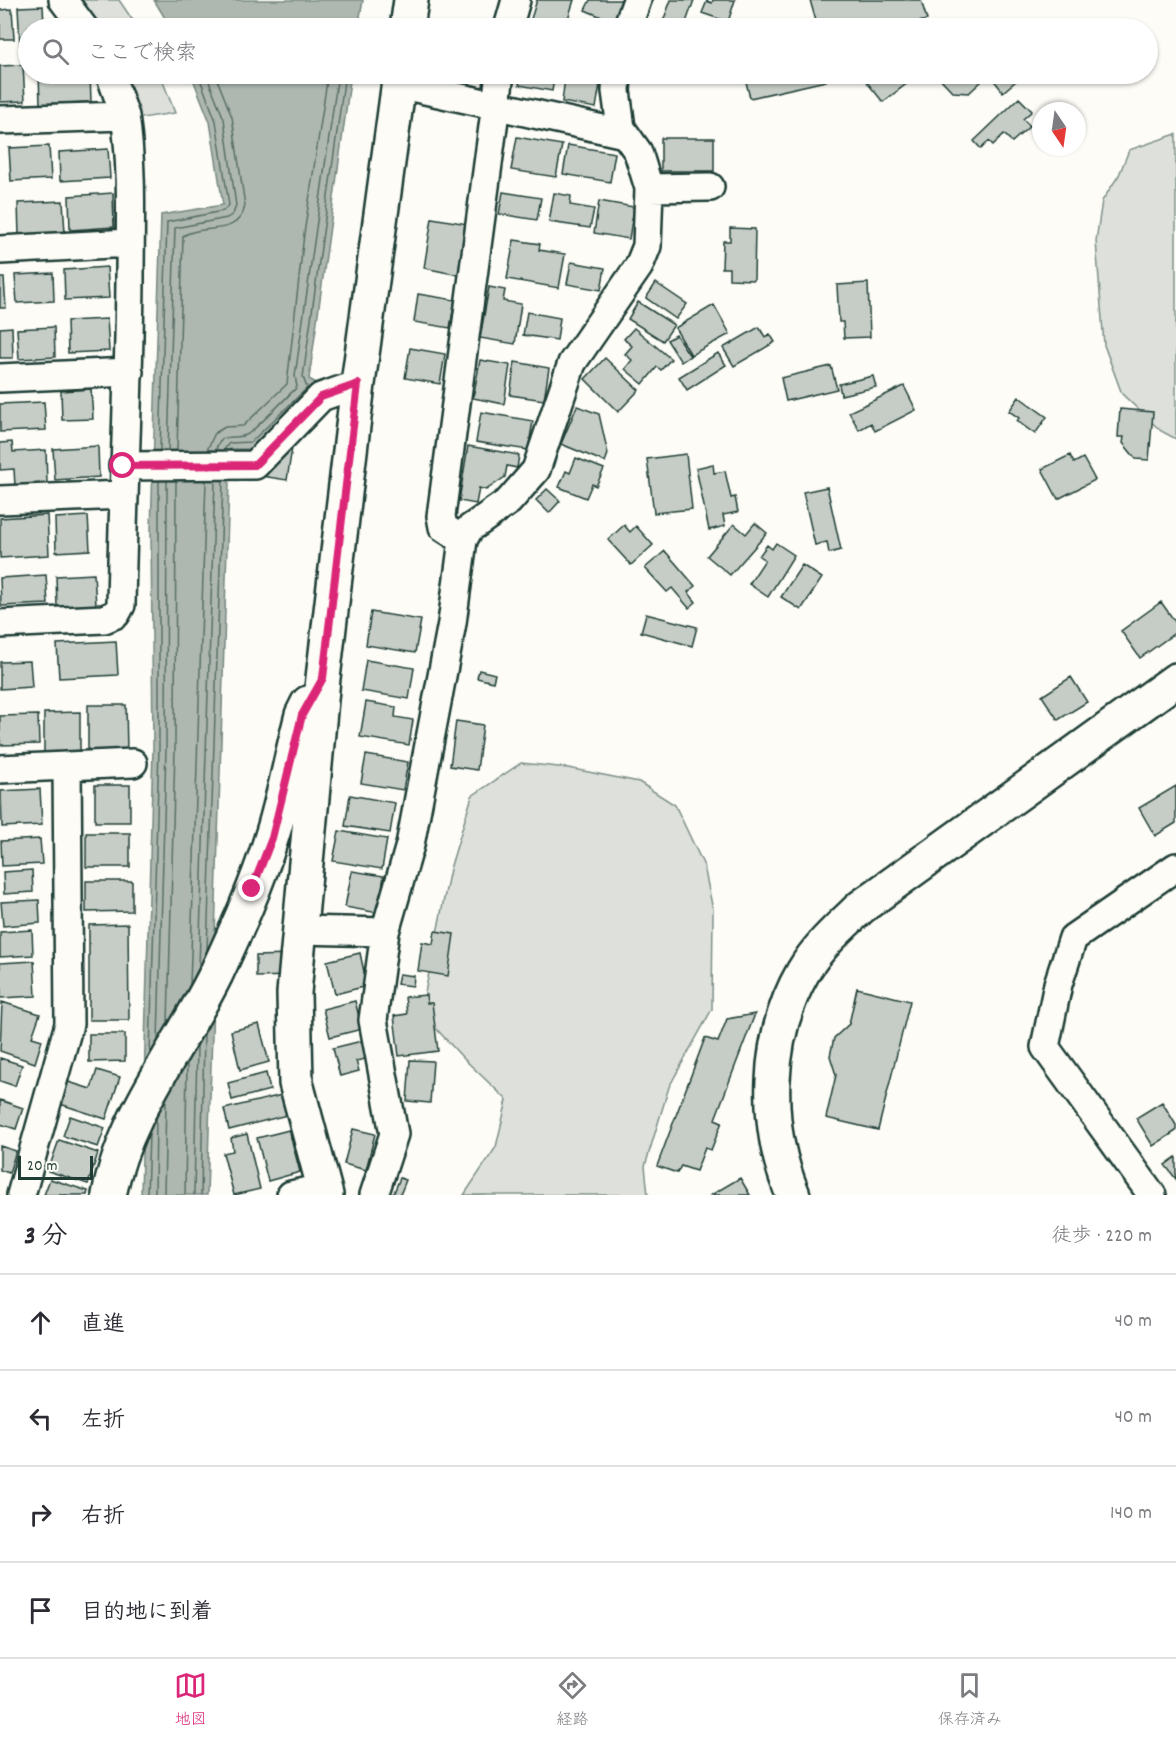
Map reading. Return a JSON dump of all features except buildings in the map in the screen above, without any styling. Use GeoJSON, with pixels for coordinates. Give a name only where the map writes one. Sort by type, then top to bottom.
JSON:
{"type":"FeatureCollection","features":[{"type":"Feature","properties":{"kind":"street"},"geometry":{"type":"LineString","coordinates":[[63,0],[76,18]]}},
{"type":"Feature","properties":{"kind":"street"},"geometry":{"type":"LineString","coordinates":[[408,18],[411,0]]}},
{"type":"Feature","properties":{"kind":"street"},"geometry":{"type":"LineString","coordinates":[[511,18],[516,0]]}},
{"type":"Feature","properties":{"kind":"street"},"geometry":{"type":"LineString","coordinates":[[631,18],[637,0]]}},
{"type":"Feature","properties":{"kind":"street"},"geometry":{"type":"LineString","coordinates":[[0,624],[104,618],[110,617],[119,610],[123,495],[132,466],[129,372],[131,161],[125,116],[114,84]]}},
{"type":"Feature","properties":{"kind":"street"},"geometry":{"type":"LineString","coordinates":[[291,1195],[325,1191],[296,1083],[294,993],[323,678],[358,384],[398,84]]}},
{"type":"Feature","properties":{"kind":"street"},"geometry":{"type":"LineString","coordinates":[[418,84],[625,134]]}},
{"type":"Feature","properties":{"kind":"street"},"geometry":{"type":"LineString","coordinates":[[463,540],[443,527],[441,516],[498,84]]}},
{"type":"Feature","properties":{"kind":"street"},"geometry":{"type":"LineString","coordinates":[[374,1195],[394,1134],[374,1020],[385,932],[410,845],[452,623],[463,540],[469,529],[510,501],[536,470],[544,452],[564,381],[572,363],[639,266],[647,246],[650,220],[649,188],[638,152],[625,134],[618,115],[617,84]]}},
{"type":"Feature","properties":{"kind":"street"},"geometry":{"type":"LineString","coordinates":[[0,120],[125,116]]}},
{"type":"Feature","properties":{"kind":"street"},"geometry":{"type":"LineString","coordinates":[[649,188],[710,187]]}},
{"type":"Feature","properties":{"kind":"street"},"geometry":{"type":"LineString","coordinates":[[0,250],[130,243]]}},
{"type":"Feature","properties":{"kind":"street"},"geometry":{"type":"LineString","coordinates":[[0,378],[129,372]]}},
{"type":"Feature","properties":{"kind":"street"},"geometry":{"type":"LineString","coordinates":[[132,466],[255,465],[321,397],[358,384]]}},
{"type":"Feature","properties":{"kind":"street"},"geometry":{"type":"LineString","coordinates":[[0,500],[123,495]]}},
{"type":"Feature","properties":{"kind":"street"},"geometry":{"type":"LineString","coordinates":[[110,1195],[117,1167],[134,1122],[215,975],[252,889],[272,838],[302,715],[323,678]]}},
{"type":"Feature","properties":{"kind":"street"},"geometry":{"type":"LineString","coordinates":[[793,1195],[779,1154],[774,1115],[774,1071],[778,1038],[788,1006],[802,973],[817,951],[861,907],[1176,680]]}},
{"type":"Feature","properties":{"kind":"street"},"geometry":{"type":"LineString","coordinates":[[0,769],[133,763]]}},
{"type":"Feature","properties":{"kind":"street"},"geometry":{"type":"LineString","coordinates":[[21,1195],[69,1024],[67,766]]}},
{"type":"Feature","properties":{"kind":"street"},"geometry":{"type":"LineString","coordinates":[[1152,1195],[1045,1047],[1059,984],[1073,938],[1176,867]]}},
{"type":"Feature","properties":{"kind":"street"},"geometry":{"type":"LineString","coordinates":[[300,930],[385,932]]}},
{"type":"Feature","properties":{"kind":"shaded area"},"geometry":{"type":"Polygon","coordinates":[[[71,0],[119,0],[131,18],[84,18],[71,0]]]}},
{"type":"Feature","properties":{"kind":"shaded area"},"geometry":{"type":"Polygon","coordinates":[[[122,84],[164,84],[175,113],[135,119],[122,84]]]}},
{"type":"Feature","properties":{"kind":"shaded area"},"geometry":{"type":"Polygon","coordinates":[[[1176,134],[1176,439],[1161,431],[1122,394],[1104,345],[1096,241],[1102,201],[1119,175],[1129,150],[1176,134]]]}},
{"type":"Feature","properties":{"kind":"shaded area"},"geometry":{"type":"Polygon","coordinates":[[[521,763],[568,768],[639,782],[675,805],[704,866],[713,910],[712,1009],[669,1087],[645,1166],[648,1195],[464,1195],[496,1147],[507,1100],[463,1058],[421,1012],[450,869],[472,796],[521,763]]]}},
{"type":"Feature","properties":{"kind":"water"},"geometry":{"type":"Polygon","coordinates":[[[154,0],[363,0],[360,18],[165,18],[154,0]]]}},
{"type":"Feature","properties":{"kind":"water"},"geometry":{"type":"Polygon","coordinates":[[[195,84],[350,84],[309,379],[320,385],[253,449],[230,449],[207,1195],[141,1195],[153,747],[151,530],[161,215],[223,205],[210,122],[195,84]]]}},
{"type":"Feature","properties":{"kind":"route"},"geometry":{"type":"LineString","coordinates":[[123,466],[255,465],[321,397],[358,384],[323,678],[302,715],[272,838],[252,889]]}}]}
